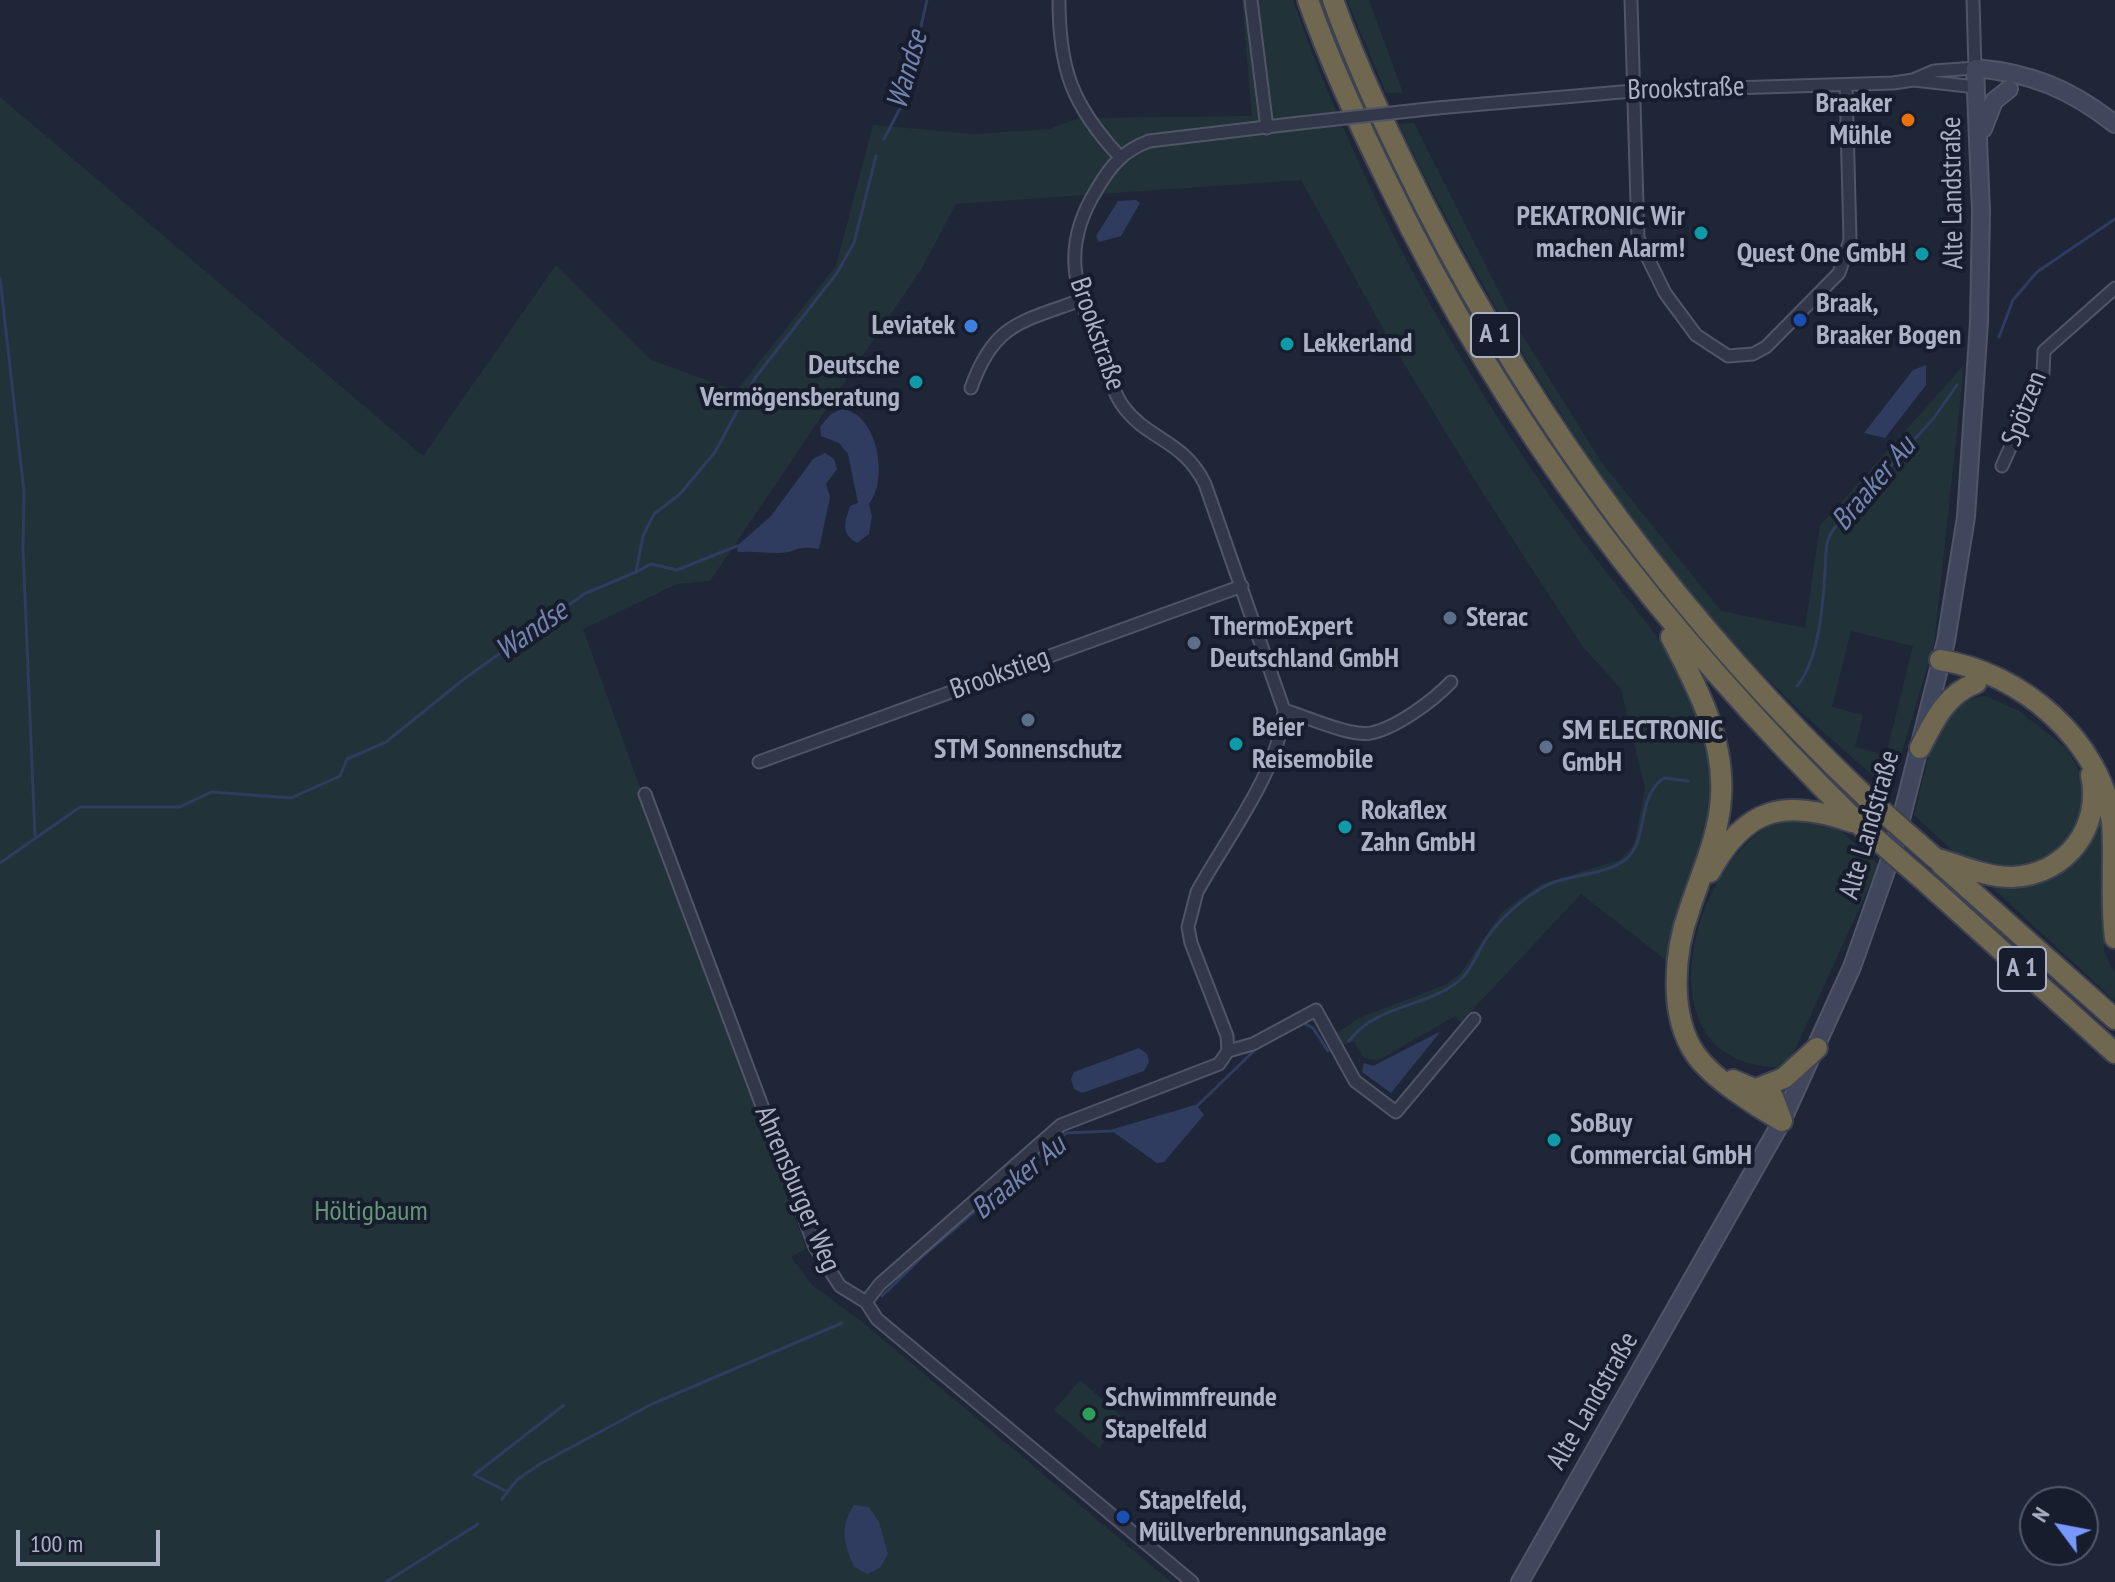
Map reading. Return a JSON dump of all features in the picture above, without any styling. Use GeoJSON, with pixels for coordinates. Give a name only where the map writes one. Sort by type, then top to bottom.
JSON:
{"type":"FeatureCollection","features":[{"type":"Feature","properties":{"kind":"highway","name":"A 1"},"geometry":{"type":"LineString","coordinates":[[1308,0],[1368,143],[1431,273],[1495,383],[1565,488],[1655,605],[1780,746],[1860,825],[2115,1053]]}},
{"type":"Feature","properties":{"kind":"highway","name":"A 1"},"geometry":{"type":"LineString","coordinates":[[1333,0],[1389,134],[1458,271],[1516,371],[1584,473],[1662,576],[1797,730],[1866,797],[2115,1019]]}},
{"type":"Feature","properties":{"kind":"highway"},"geometry":{"type":"LineString","coordinates":[[1655,605],[1710,721],[1721,775],[1715,831],[1688,911],[1677,970],[1683,1025],[1697,1057],[1718,1076],[1782,1121]]}},
{"type":"Feature","properties":{"kind":"highway"},"geometry":{"type":"LineString","coordinates":[[1940,660],[1950,673],[1976,683],[2008,687]]}},
{"type":"Feature","properties":{"kind":"highway"},"geometry":{"type":"LineString","coordinates":[[1940,660],[1970,667],[2056,717],[2086,755],[2101,783],[2112,822],[2115,938]]}},
{"type":"Feature","properties":{"kind":"highway"},"geometry":{"type":"LineString","coordinates":[[1920,748],[1951,697],[1960,689],[1976,683]]}},
{"type":"Feature","properties":{"kind":"highway"},"geometry":{"type":"LineString","coordinates":[[1935,858],[2011,877],[2043,872],[2064,859],[2079,844],[2091,816],[2093,785],[2086,755]]}},
{"type":"Feature","properties":{"kind":"highway"},"geometry":{"type":"LineString","coordinates":[[1688,911],[1717,859],[1736,835],[1764,815],[1779,809],[1808,809],[1860,825]]}},
{"type":"Feature","properties":{"kind":"highway"},"geometry":{"type":"LineString","coordinates":[[1759,1088],[1784,1078],[1817,1048]]}},
{"type":"Feature","properties":{"kind":"highway"},"geometry":{"type":"LineString","coordinates":[[1718,1076],[1759,1088],[1774,1098],[1782,1121]]}},
{"type":"Feature","properties":{"kind":"main road"},"geometry":{"type":"LineString","coordinates":[[1975,68],[2000,70],[2060,86],[2115,124]]}},
{"type":"Feature","properties":{"kind":"main road","name":"Alte Landstraße"},"geometry":{"type":"LineString","coordinates":[[1520,1582],[1782,1121],[1817,1048],[1879,894],[1920,748],[1957,578],[1974,432],[1979,322],[1979,145],[1975,68]]}},
{"type":"Feature","properties":{"kind":"main road"},"geometry":{"type":"LineString","coordinates":[[1979,145],[1988,110],[1999,95],[2039,81]]}},
{"type":"Feature","properties":{"kind":"main road"},"geometry":{"type":"LineString","coordinates":[[1976,87],[2009,89]]}},
{"type":"Feature","properties":{"kind":"street"},"geometry":{"type":"LineString","coordinates":[[1059,0],[1066,74],[1073,95],[1094,129],[1119,156]]}},
{"type":"Feature","properties":{"kind":"street"},"geometry":{"type":"LineString","coordinates":[[1251,0],[1267,128]]}},
{"type":"Feature","properties":{"kind":"street"},"geometry":{"type":"LineString","coordinates":[[1631,0],[1640,249],[1665,293],[1696,335],[1717,352],[1738,357],[1766,347],[1831,283],[1845,262],[1850,240],[1846,85]]}},
{"type":"Feature","properties":{"kind":"street","name":"Alte Landstraße"},"geometry":{"type":"LineString","coordinates":[[1973,0],[1975,68]]}},
{"type":"Feature","properties":{"kind":"street","name":"Brookstraße"},"geometry":{"type":"LineString","coordinates":[[1913,80],[1934,71],[1975,68]]}},
{"type":"Feature","properties":{"kind":"street","name":"Brookstraße"},"geometry":{"type":"LineString","coordinates":[[1228,1051],[1224,1025],[1191,943],[1191,910],[1197,892],[1271,762],[1282,737],[1284,710],[1200,473],[1185,453],[1138,421],[1121,405],[1081,300],[1074,267],[1074,237],[1086,206],[1119,156],[1149,141],[1437,108],[1633,91],[1913,80],[1976,87]]}},
{"type":"Feature","properties":{"kind":"street","name":"Spötzen"},"geometry":{"type":"LineString","coordinates":[[2002,466],[2043,374],[2044,351],[2115,288]]}},
{"type":"Feature","properties":{"kind":"street"},"geometry":{"type":"LineString","coordinates":[[971,388],[982,358],[1001,333],[1081,300]]}},
{"type":"Feature","properties":{"kind":"street","name":"Brookstieg"},"geometry":{"type":"LineString","coordinates":[[759,762],[1242,586]]}},
{"type":"Feature","properties":{"kind":"street"},"geometry":{"type":"LineString","coordinates":[[1284,710],[1351,731],[1370,733],[1432,702],[1451,682]]}},
{"type":"Feature","properties":{"kind":"street","name":"Ahrensburger Weg"},"geometry":{"type":"LineString","coordinates":[[645,794],[815,1247],[840,1286],[866,1302],[877,1319],[1192,1582]]}},
{"type":"Feature","properties":{"kind":"street"},"geometry":{"type":"LineString","coordinates":[[866,1302],[880,1284],[1061,1125],[1196,1075],[1219,1064],[1228,1051],[1253,1044],[1316,1010],[1355,1081],[1396,1112],[1474,1019]]}},
{"type":"Feature","properties":{"kind":"green space","name":"Höltigbaum"},"geometry":{"type":"Polygon","coordinates":[[[1242,0],[1293,0],[1350,143],[1394,236],[1443,327],[1541,483],[1668,653],[1699,711],[1709,742],[1714,798],[1700,871],[1671,964],[1581,894],[1461,1022],[1455,1016],[1379,1060],[1364,1058],[1354,1041],[1342,1046],[1337,1033],[1359,1018],[1445,985],[1461,973],[1502,912],[1541,884],[1620,860],[1634,844],[1645,788],[1621,689],[1583,647],[1484,495],[1386,334],[1301,180],[956,204],[922,268],[710,581],[677,584],[583,629],[806,1249],[791,1257],[812,1285],[861,1321],[1171,1582],[0,1582],[0,97],[423,456],[556,265],[651,360],[736,391],[836,266],[873,125],[975,134],[1049,129],[1080,118],[1252,116],[1242,0]]]}},
{"type":"Feature","properties":{"kind":"green space"},"geometry":{"type":"Polygon","coordinates":[[[1347,0],[1369,0],[1403,93],[1386,93],[1347,0]]]}},
{"type":"Feature","properties":{"kind":"green space"},"geometry":{"type":"Polygon","coordinates":[[[1414,123],[1516,325],[1602,463],[1721,611],[1805,628],[1820,526],[1964,365],[1934,645],[1890,791],[1815,725],[1732,641],[1622,504],[1523,354],[1478,277],[1399,124],[1414,123]],[[1851,631],[1832,707],[1863,715],[1855,747],[1886,755],[1913,646],[1851,631]]]}},
{"type":"Feature","properties":{"kind":"green space"},"geometry":{"type":"Polygon","coordinates":[[[1986,696],[2019,711],[2066,748],[2105,815],[2104,952],[2115,973],[2115,1001],[1914,815],[1933,738],[1959,700],[1986,696]]]}},
{"type":"Feature","properties":{"kind":"green space"},"geometry":{"type":"Polygon","coordinates":[[[1812,817],[1841,831],[1879,865],[1787,1067],[1739,1060],[1709,1036],[1694,1002],[1692,960],[1702,917],[1722,875],[1749,841],[1782,819],[1812,817]]]}},
{"type":"Feature","properties":{"kind":"green space","name":"Schwimmfreunde Stapelfeld"},"geometry":{"type":"Polygon","coordinates":[[[1080,1380],[1124,1418],[1099,1448],[1054,1410],[1080,1380]]]}},
{"type":"Feature","properties":{"kind":"water"},"geometry":{"type":"Polygon","coordinates":[[[1136,200],[1140,203],[1121,236],[1099,242],[1096,236],[1118,201],[1136,200]]]}},
{"type":"Feature","properties":{"kind":"water"},"geometry":{"type":"Polygon","coordinates":[[[1926,365],[1926,385],[1885,438],[1864,433],[1913,370],[1926,365]]]}},
{"type":"Feature","properties":{"kind":"water"},"geometry":{"type":"Polygon","coordinates":[[[842,409],[854,413],[864,422],[872,435],[879,464],[875,493],[869,504],[872,516],[869,534],[857,543],[845,527],[850,506],[858,503],[848,454],[839,443],[821,436],[820,427],[831,414],[842,409]]]}},
{"type":"Feature","properties":{"kind":"water"},"geometry":{"type":"Polygon","coordinates":[[[825,453],[834,459],[837,469],[826,484],[830,497],[819,549],[801,548],[780,553],[738,552],[737,546],[771,516],[813,459],[825,453]]]}},
{"type":"Feature","properties":{"kind":"water"},"geometry":{"type":"Polygon","coordinates":[[[1441,1031],[1391,1093],[1362,1072],[1364,1063],[1373,1066],[1441,1031]]]}},
{"type":"Feature","properties":{"kind":"water"},"geometry":{"type":"Polygon","coordinates":[[[1139,1048],[1147,1054],[1149,1062],[1144,1071],[1082,1093],[1074,1089],[1071,1079],[1074,1072],[1139,1048]]]}},
{"type":"Feature","properties":{"kind":"water"},"geometry":{"type":"Polygon","coordinates":[[[1197,1106],[1204,1115],[1164,1162],[1157,1163],[1112,1131],[1197,1106]]]}},
{"type":"Feature","properties":{"kind":"water"},"geometry":{"type":"Polygon","coordinates":[[[854,1505],[869,1507],[879,1522],[888,1554],[880,1568],[867,1574],[854,1567],[846,1543],[846,1521],[854,1505]]]}},
{"type":"Feature","properties":{"kind":"waterway","name":"Wandse"},"geometry":{"type":"LineString","coordinates":[[884,139],[904,101],[927,0]]}},
{"type":"Feature","properties":{"kind":"waterway","name":"Wandse"},"geometry":{"type":"LineString","coordinates":[[0,863],[80,807],[180,807],[211,792],[291,798],[340,776],[347,759],[386,742],[464,679],[584,594],[636,572],[643,536],[654,514],[680,494],[715,452],[755,378],[837,273],[854,243],[876,156]]}},
{"type":"Feature","properties":{"kind":"waterway","name":"Braaker Au"},"geometry":{"type":"LineString","coordinates":[[1999,337],[2013,300],[2037,272],[2115,219]]}},
{"type":"Feature","properties":{"kind":"waterway"},"geometry":{"type":"LineString","coordinates":[[0,278],[24,492],[23,549],[35,837]]}},
{"type":"Feature","properties":{"kind":"waterway","name":"Braaker Au"},"geometry":{"type":"LineString","coordinates":[[1797,686],[1815,647],[1823,600],[1826,547],[1831,533],[1933,419],[1957,385]]}},
{"type":"Feature","properties":{"kind":"waterway"},"geometry":{"type":"LineString","coordinates":[[636,572],[651,564],[677,570],[737,546]]}},
{"type":"Feature","properties":{"kind":"waterway","name":"Braaker Au"},"geometry":{"type":"LineString","coordinates":[[1349,1041],[1375,1019],[1437,994],[1464,976],[1497,925],[1532,894],[1549,884],[1622,862],[1637,844],[1645,809],[1655,787],[1664,778],[1688,781]]}},
{"type":"Feature","properties":{"kind":"waterway","name":"Braaker Au"},"geometry":{"type":"LineString","coordinates":[[1302,1022],[1313,1028],[1328,1051]]}},
{"type":"Feature","properties":{"kind":"waterway","name":"Braaker Au"},"geometry":{"type":"LineString","coordinates":[[882,1296],[924,1255],[1066,1133],[1112,1131],[1197,1106],[1258,1047]]}},
{"type":"Feature","properties":{"kind":"waterway","name":"Braaker Au"},"geometry":{"type":"LineString","coordinates":[[502,1499],[517,1480],[540,1464],[652,1404],[842,1323]]}},
{"type":"Feature","properties":{"kind":"waterway"},"geometry":{"type":"LineString","coordinates":[[508,1492],[474,1475],[564,1405]]}},
{"type":"Feature","properties":{"kind":"waterway","name":"Braaker Au"},"geometry":{"type":"LineString","coordinates":[[386,1582],[478,1524]]}},
{"type":"Feature","properties":{"kind":"place","name":"Braaker Mühle"},"geometry":{"type":"Point","coordinates":[1908,120]}},
{"type":"Feature","properties":{"kind":"place","name":"PEKATRONIC Wir machen Alarm!"},"geometry":{"type":"Point","coordinates":[1701,233]}},
{"type":"Feature","properties":{"kind":"place","name":"Quest One GmbH"},"geometry":{"type":"Point","coordinates":[1922,254]}},
{"type":"Feature","properties":{"kind":"place","name":"Braak, Braaker Bogen"},"geometry":{"type":"Point","coordinates":[1800,320]}},
{"type":"Feature","properties":{"kind":"place","name":"Leviatek"},"geometry":{"type":"Point","coordinates":[971,326]}},
{"type":"Feature","properties":{"kind":"place","name":"Lekkerland"},"geometry":{"type":"Point","coordinates":[1287,344]}},
{"type":"Feature","properties":{"kind":"place","name":"Deutsche Vermögensberatung"},"geometry":{"type":"Point","coordinates":[916,382]}},
{"type":"Feature","properties":{"kind":"place","name":"Sterac"},"geometry":{"type":"Point","coordinates":[1450,618]}},
{"type":"Feature","properties":{"kind":"place","name":"ThermoExpert Deutschland GmbH"},"geometry":{"type":"Point","coordinates":[1194,643]}},
{"type":"Feature","properties":{"kind":"place","name":"STM Sonnenschutz"},"geometry":{"type":"Point","coordinates":[1028,720]}},
{"type":"Feature","properties":{"kind":"place","name":"Beier Reisemobile"},"geometry":{"type":"Point","coordinates":[1236,744]}},
{"type":"Feature","properties":{"kind":"place","name":"SM ELECTRONIC GmbH"},"geometry":{"type":"Point","coordinates":[1546,747]}},
{"type":"Feature","properties":{"kind":"place","name":"Rokaflex Zahn GmbH"},"geometry":{"type":"Point","coordinates":[1345,827]}},
{"type":"Feature","properties":{"kind":"place","name":"SoBuy Commercial GmbH"},"geometry":{"type":"Point","coordinates":[1554,1140]}},
{"type":"Feature","properties":{"kind":"place","name":"Schwimmfreunde Stapelfeld"},"geometry":{"type":"Point","coordinates":[1089,1414]}},
{"type":"Feature","properties":{"kind":"place","name":"Stapelfeld, Müllverbrennungsanlage"},"geometry":{"type":"Point","coordinates":[1123,1517]}}]}
